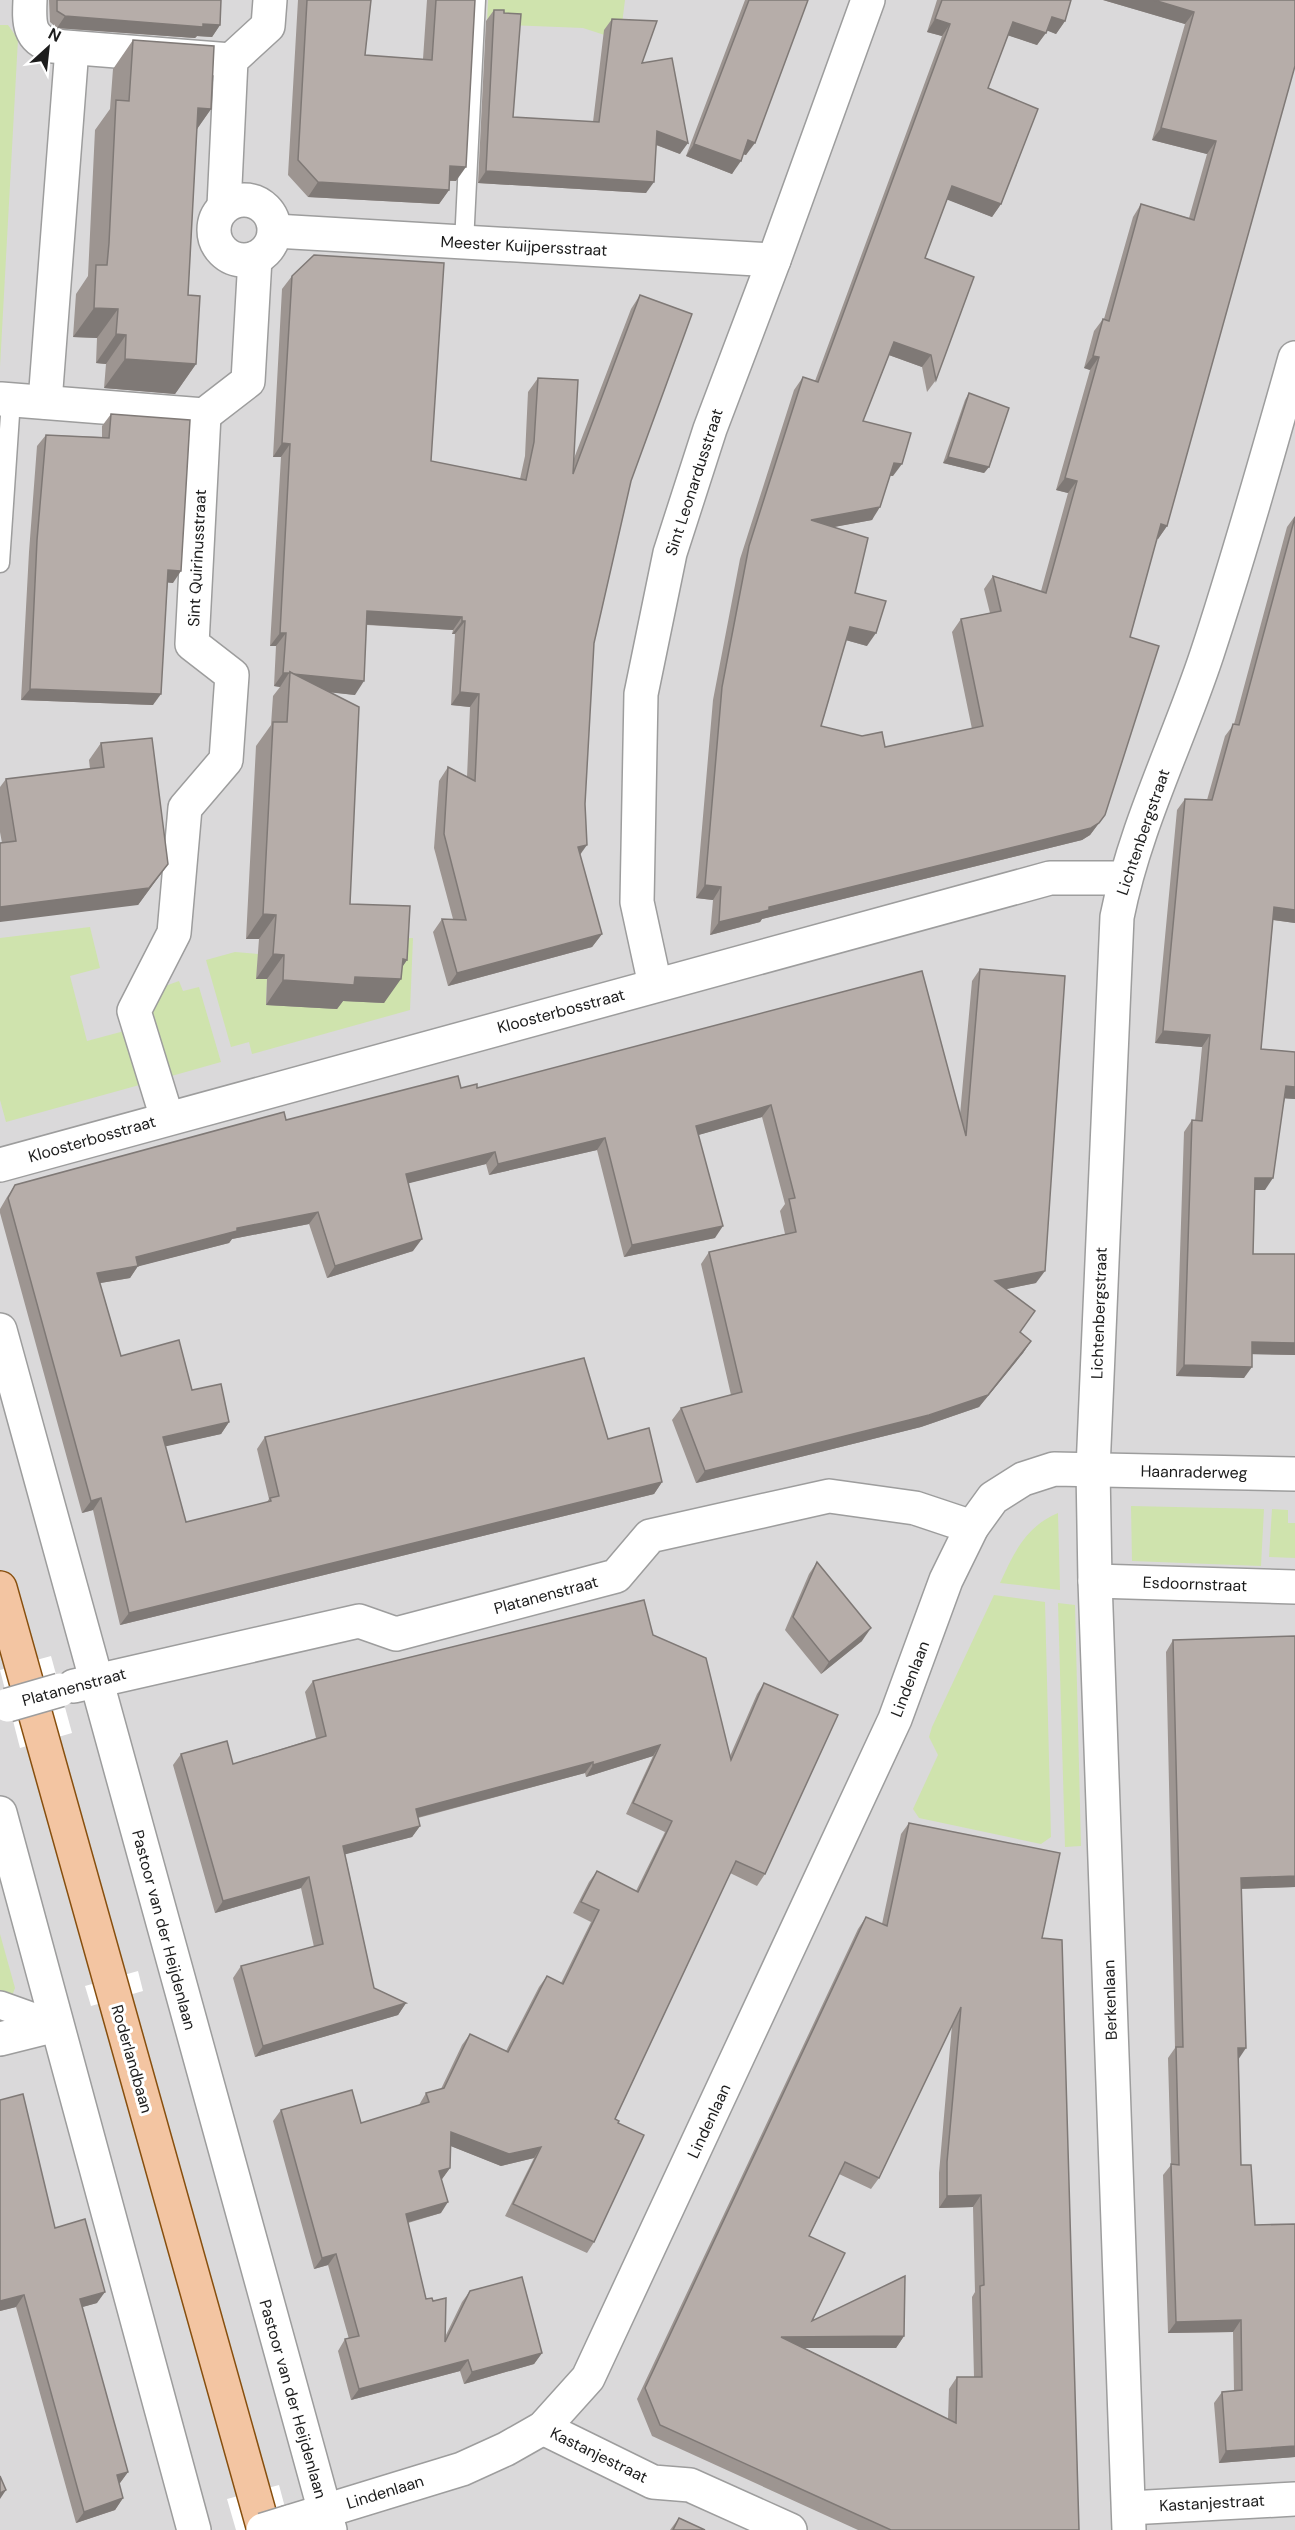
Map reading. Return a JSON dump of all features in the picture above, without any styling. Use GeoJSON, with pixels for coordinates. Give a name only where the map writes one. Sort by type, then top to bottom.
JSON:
{"type":"FeatureCollection","features":[{"type":"Feature","properties":{"kind":"main road","name":"Roderlandbaan"},"geometry":{"type":"LineString","coordinates":[[0,1588],[272,2527]]}},
{"type":"Feature","properties":{"kind":"street"},"geometry":{"type":"LineString","coordinates":[[30,0],[29,22],[36,38],[53,46],[231,60]]}},
{"type":"Feature","properties":{"kind":"street"},"geometry":{"type":"LineString","coordinates":[[224,206],[231,60],[268,26],[270,0]]}},
{"type":"Feature","properties":{"kind":"street","name":"Sint Leonardusstraat"},"geometry":{"type":"LineString","coordinates":[[655,985],[637,902],[640,694],[674,542],[710,429],[868,0]]}},
{"type":"Feature","properties":{"kind":"street"},"geometry":{"type":"LineString","coordinates":[[45,402],[72,48]]}},
{"type":"Feature","properties":{"kind":"street"},"geometry":{"type":"LineString","coordinates":[[246,199],[261,203],[271,216],[275,231],[271,245],[255,258],[246,261],[233,259],[222,252],[215,240],[214,226],[217,215],[224,206],[246,199]]}},
{"type":"Feature","properties":{"kind":"street","name":"Meester Kuijpersstraat"},"geometry":{"type":"LineString","coordinates":[[275,231],[774,260]]}},
{"type":"Feature","properties":{"kind":"street"},"geometry":{"type":"LineString","coordinates":[[6,400],[204,415],[248,381],[255,258]]}},
{"type":"Feature","properties":{"kind":"street","name":"Lichtenbergstraat"},"geometry":{"type":"LineString","coordinates":[[1093,1469],[1113,963],[1117,916],[1124,878],[1206,656],[1250,518],[1295,358]]}},
{"type":"Feature","properties":{"kind":"street","name":"Sint Quirinusstraat"},"geometry":{"type":"LineString","coordinates":[[168,1118],[134,1011],[174,933],[185,808],[226,760],[232,675],[192,644],[204,415]]}},
{"type":"Feature","properties":{"kind":"street","name":"Kloosterbosstraat"},"geometry":{"type":"LineString","coordinates":[[0,1165],[655,985],[913,918],[1050,878],[1124,878]]}},
{"type":"Feature","properties":{"kind":"street","name":"Pastoor van der Heijdenlaan"},"geometry":{"type":"LineString","coordinates":[[0,1330],[327,2520]]}},
{"type":"Feature","properties":{"kind":"street"},"geometry":{"type":"LineString","coordinates":[[972,1527],[993,1498],[1023,1479],[1054,1469],[1093,1469]]}},
{"type":"Feature","properties":{"kind":"street","name":"Haanraderweg"},"geometry":{"type":"LineString","coordinates":[[1093,1469],[1295,1474]]}},
{"type":"Feature","properties":{"kind":"street","name":"Berkenlaan"},"geometry":{"type":"LineString","coordinates":[[1093,1469],[1095,1581],[1129,2519]]}},
{"type":"Feature","properties":{"kind":"street","name":"Platanenstraat"},"geometry":{"type":"LineString","coordinates":[[4,1706],[96,1680],[358,1621],[396,1634],[616,1576],[650,1536],[829,1496],[915,1508],[972,1527]]}},
{"type":"Feature","properties":{"kind":"street","name":"Lindenlaan"},"geometry":{"type":"LineString","coordinates":[[272,2527],[327,2520],[462,2469],[506,2449],[543,2428],[588,2378],[895,1719],[946,1580],[972,1527]]}},
{"type":"Feature","properties":{"kind":"street","name":"Esdoornstraat"},"geometry":{"type":"LineString","coordinates":[[1095,1581],[1295,1587]]}},
{"type":"Feature","properties":{"kind":"street"},"geometry":{"type":"LineString","coordinates":[[0,1813],[194,2530]]}},
{"type":"Feature","properties":{"kind":"street"},"geometry":{"type":"LineString","coordinates":[[0,2005],[56,2025]]}},
{"type":"Feature","properties":{"kind":"street"},"geometry":{"type":"LineString","coordinates":[[0,2039],[56,2025]]}},
{"type":"Feature","properties":{"kind":"street","name":"Kastanjestraat"},"geometry":{"type":"LineString","coordinates":[[543,2428],[653,2482],[690,2485],[790,2530]]}},
{"type":"Feature","properties":{"kind":"street","name":"Kastanjestraat"},"geometry":{"type":"LineString","coordinates":[[1129,2519],[1295,2499]]}},
{"type":"Feature","properties":{"kind":"lane"},"geometry":{"type":"LineString","coordinates":[[464,243],[476,0]]}},
{"type":"Feature","properties":{"kind":"lane"},"geometry":{"type":"LineString","coordinates":[[0,563],[6,400]]}},
{"type":"Feature","properties":{"kind":"shaded area"},"geometry":{"type":"Polygon","coordinates":[[[0,0],[1295,0],[1295,2530],[0,2530],[0,0]]]}},
{"type":"Feature","properties":{"kind":"green space"},"geometry":{"type":"Polygon","coordinates":[[[488,0],[625,0],[620,40],[583,28],[487,24],[488,0]]]}},
{"type":"Feature","properties":{"kind":"green space"},"geometry":{"type":"Polygon","coordinates":[[[0,25],[8,25],[18,39],[0,367],[0,25]]]}},
{"type":"Feature","properties":{"kind":"green space"},"geometry":{"type":"Polygon","coordinates":[[[90,927],[100,968],[70,976],[87,1041],[128,1030],[143,1084],[6,1122],[0,1100],[0,938],[90,927]]]}},
{"type":"Feature","properties":{"kind":"green space"},"geometry":{"type":"Polygon","coordinates":[[[392,938],[413,938],[410,1010],[252,1054],[249,1042],[231,1047],[206,960],[235,952],[258,954],[257,979],[267,979],[266,1005],[338,1001],[392,938]]]}},
{"type":"Feature","properties":{"kind":"green space"},"geometry":{"type":"Polygon","coordinates":[[[179,981],[183,991],[199,987],[221,1062],[168,1077],[149,1014],[165,986],[179,981]]]}},
{"type":"Feature","properties":{"kind":"green space"},"geometry":{"type":"Polygon","coordinates":[[[1131,1506],[1264,1509],[1261,1566],[1132,1561],[1131,1506]]]}},
{"type":"Feature","properties":{"kind":"green space"},"geometry":{"type":"Polygon","coordinates":[[[1272,1509],[1288,1510],[1288,1523],[1295,1523],[1295,1558],[1269,1557],[1272,1509]]]}},
{"type":"Feature","properties":{"kind":"green space"},"geometry":{"type":"Polygon","coordinates":[[[1058,1513],[1060,1590],[1000,1583],[1016,1551],[1029,1533],[1058,1513]]]}},
{"type":"Feature","properties":{"kind":"green space"},"geometry":{"type":"Polygon","coordinates":[[[994,1595],[1045,1602],[1051,1837],[1041,1844],[919,1818],[913,1809],[938,1755],[929,1737],[932,1727],[994,1595]]]}},
{"type":"Feature","properties":{"kind":"green space"},"geometry":{"type":"Polygon","coordinates":[[[1058,1603],[1075,1605],[1081,1846],[1065,1847],[1058,1603]]]}},
{"type":"Feature","properties":{"kind":"green space"},"geometry":{"type":"Polygon","coordinates":[[[0,1934],[15,1988],[0,2028],[0,1934]]]}},
{"type":"Feature","properties":{"kind":"pier"},"geometry":{"type":"Polygon","coordinates":[[[51,1656],[72,1733],[20,1748],[0,1670],[51,1656]]]}},
{"type":"Feature","properties":{"kind":"pier"},"geometry":{"type":"Polygon","coordinates":[[[138,1971],[143,1991],[91,2006],[85,1986],[138,1971]]]}},
{"type":"Feature","properties":{"kind":"pier"},"geometry":{"type":"Polygon","coordinates":[[[279,2485],[291,2530],[236,2530],[227,2499],[279,2485]]]}},
{"type":"Feature","properties":{"kind":"building"},"geometry":{"type":"Polygon","coordinates":[[[57,0],[221,0],[220,25],[203,24],[203,27],[65,16],[57,11],[57,0]]]}},
{"type":"Feature","properties":{"kind":"building"},"geometry":{"type":"Polygon","coordinates":[[[307,0],[371,0],[365,55],[432,60],[436,0],[475,0],[466,167],[450,166],[449,190],[318,182],[298,160],[307,0]]]}},
{"type":"Feature","properties":{"kind":"building"},"geometry":{"type":"Polygon","coordinates":[[[749,0],[808,0],[755,143],[748,140],[741,161],[694,144],[749,0]]]}},
{"type":"Feature","properties":{"kind":"building"},"geometry":{"type":"Polygon","coordinates":[[[942,0],[1071,0],[1065,21],[1052,17],[1046,33],[1013,22],[988,88],[1038,109],[1001,204],[952,186],[925,258],[974,277],[936,380],[931,355],[894,342],[863,421],[911,433],[902,464],[894,463],[880,507],[811,520],[868,538],[855,593],[886,601],[876,633],[850,627],[821,726],[862,736],[882,732],[885,747],[983,726],[961,619],[1001,611],[993,576],[1046,593],[1077,481],[1065,478],[1099,357],[1093,356],[1103,319],[1109,321],[1141,204],[1194,220],[1216,141],[1161,128],[1194,12],[1154,0],[1295,0],[1295,66],[1167,526],[1161,524],[1130,637],[1159,646],[1105,815],[1099,823],[1091,828],[769,907],[769,910],[719,922],[721,887],[705,885],[722,687],[749,546],[803,377],[818,382],[950,24],[935,19],[942,0]]]}},
{"type":"Feature","properties":{"kind":"building"},"geometry":{"type":"Polygon","coordinates":[[[494,10],[521,14],[513,117],[599,122],[612,19],[657,21],[642,63],[672,58],[688,143],[657,131],[654,182],[486,171],[494,10]]]}},
{"type":"Feature","properties":{"kind":"building"},"geometry":{"type":"Polygon","coordinates":[[[133,40],[214,46],[211,109],[198,108],[188,295],[200,296],[196,364],[125,359],[126,335],[116,334],[118,309],[94,308],[96,265],[107,265],[116,100],[129,101],[133,40]]]}},
{"type":"Feature","properties":{"kind":"building"},"geometry":{"type":"Polygon","coordinates":[[[314,255],[444,263],[431,461],[526,480],[534,442],[538,378],[578,380],[573,474],[640,295],[692,314],[631,481],[594,643],[585,804],[587,845],[578,847],[602,934],[457,973],[442,919],[466,920],[444,834],[448,767],[475,781],[479,694],[460,692],[465,621],[462,621],[462,617],[367,611],[364,681],[283,673],[286,633],[280,633],[290,444],[282,443],[292,276],[314,255]]]}},
{"type":"Feature","properties":{"kind":"building"},"geometry":{"type":"Polygon","coordinates":[[[969,393],[1009,408],[989,467],[948,457],[969,393]]]}},
{"type":"Feature","properties":{"kind":"building"},"geometry":{"type":"Polygon","coordinates":[[[111,414],[190,420],[181,571],[168,570],[161,694],[30,689],[37,540],[46,435],[109,438],[111,414]]]}},
{"type":"Feature","properties":{"kind":"building"},"geometry":{"type":"Polygon","coordinates":[[[1295,517],[1295,910],[1274,907],[1261,1049],[1295,1052],[1295,1087],[1286,1086],[1273,1178],[1255,1178],[1253,1254],[1295,1254],[1295,1343],[1252,1342],[1252,1367],[1184,1365],[1192,1120],[1202,1121],[1210,1035],[1163,1031],[1185,799],[1212,800],[1233,724],[1239,725],[1295,517]]]}},
{"type":"Feature","properties":{"kind":"building"},"geometry":{"type":"Polygon","coordinates":[[[290,672],[359,707],[350,904],[410,906],[407,960],[403,959],[401,979],[355,977],[354,985],[283,980],[284,955],[273,954],[276,915],[263,914],[273,722],[287,722],[290,672]]]}},
{"type":"Feature","properties":{"kind":"building"},"geometry":{"type":"Polygon","coordinates":[[[152,738],[168,864],[149,888],[0,907],[0,843],[16,841],[6,779],[104,767],[101,743],[152,738]]]}},
{"type":"Feature","properties":{"kind":"building"},"geometry":{"type":"Polygon","coordinates":[[[980,969],[1065,976],[1045,1271],[995,1281],[1035,1311],[1020,1332],[1031,1341],[988,1395],[929,1415],[705,1471],[681,1408],[742,1392],[709,1252],[796,1232],[789,1199],[795,1198],[771,1105],[696,1126],[723,1226],[632,1245],[605,1138],[498,1164],[495,1152],[406,1174],[422,1239],[335,1266],[318,1212],[237,1228],[237,1231],[136,1257],[138,1266],[97,1273],[121,1356],[179,1340],[192,1390],[221,1384],[229,1422],[163,1437],[186,1522],[271,1501],[270,1498],[279,1496],[265,1437],[584,1358],[608,1439],[649,1428],[662,1482],[129,1613],[101,1498],[91,1501],[8,1198],[15,1185],[284,1112],[286,1120],[458,1076],[461,1088],[477,1084],[477,1088],[922,971],[966,1136],[980,969]]]}},
{"type":"Feature","properties":{"kind":"building"},"geometry":{"type":"Polygon","coordinates":[[[817,1562],[871,1628],[829,1662],[793,1617],[817,1562]]]}},
{"type":"Feature","properties":{"kind":"building"},"geometry":{"type":"Polygon","coordinates":[[[644,1600],[653,1635],[706,1658],[731,1760],[764,1683],[838,1715],[765,1874],[736,1861],[615,2119],[619,2121],[618,2123],[644,2135],[594,2242],[513,2204],[541,2147],[509,2154],[451,2132],[450,2168],[439,2171],[448,2202],[406,2214],[426,2299],[432,2298],[433,2301],[446,2298],[445,2342],[470,2291],[522,2277],[542,2353],[472,2372],[468,2360],[359,2389],[345,2339],[359,2336],[336,2254],[322,2258],[281,2110],[352,2090],[361,2123],[429,2102],[426,2093],[444,2088],[470,2034],[508,2052],[547,1976],[563,1984],[599,1910],[581,1902],[597,1871],[638,1892],[672,1821],[633,1803],[660,1745],[593,1765],[593,1762],[416,1809],[420,1826],[343,1846],[374,1988],[406,2003],[263,2046],[241,1966],[323,1944],[309,1877],[223,1901],[181,1754],[227,1741],[233,1764],[326,1736],[313,1681],[644,1600]]]}},
{"type":"Feature","properties":{"kind":"building"},"geometry":{"type":"Polygon","coordinates":[[[1295,1636],[1295,1876],[1241,1878],[1246,2048],[1238,2048],[1241,2165],[1251,2165],[1255,2225],[1295,2224],[1295,2446],[1226,2451],[1222,2392],[1242,2390],[1241,2320],[1176,2322],[1171,2164],[1179,2165],[1176,2047],[1183,2047],[1173,1640],[1295,1636]]]}},
{"type":"Feature","properties":{"kind":"building"},"geometry":{"type":"Polygon","coordinates":[[[909,1823],[1060,1853],[1042,1938],[1062,1940],[1079,2530],[891,2530],[660,2425],[645,2388],[866,1917],[887,1926],[909,1823]],[[961,2007],[879,2178],[845,2162],[809,2236],[845,2253],[812,2321],[905,2276],[904,2336],[781,2337],[956,2423],[957,2377],[982,2377],[980,2286],[984,2285],[981,2195],[947,2196],[947,2162],[961,2007]]]}},
{"type":"Feature","properties":{"kind":"building"},"geometry":{"type":"Polygon","coordinates":[[[23,2094],[55,2228],[85,2219],[105,2292],[80,2299],[128,2472],[117,2475],[123,2498],[84,2512],[24,2295],[0,2301],[0,2100],[23,2094]]]}},
{"type":"Feature","properties":{"kind":"building"},"geometry":{"type":"Polygon","coordinates":[[[0,2476],[6,2490],[0,2493],[0,2476]]]}},
{"type":"Feature","properties":{"kind":"building"},"geometry":{"type":"Polygon","coordinates":[[[679,2518],[705,2530],[673,2530],[679,2518]]]}}]}
